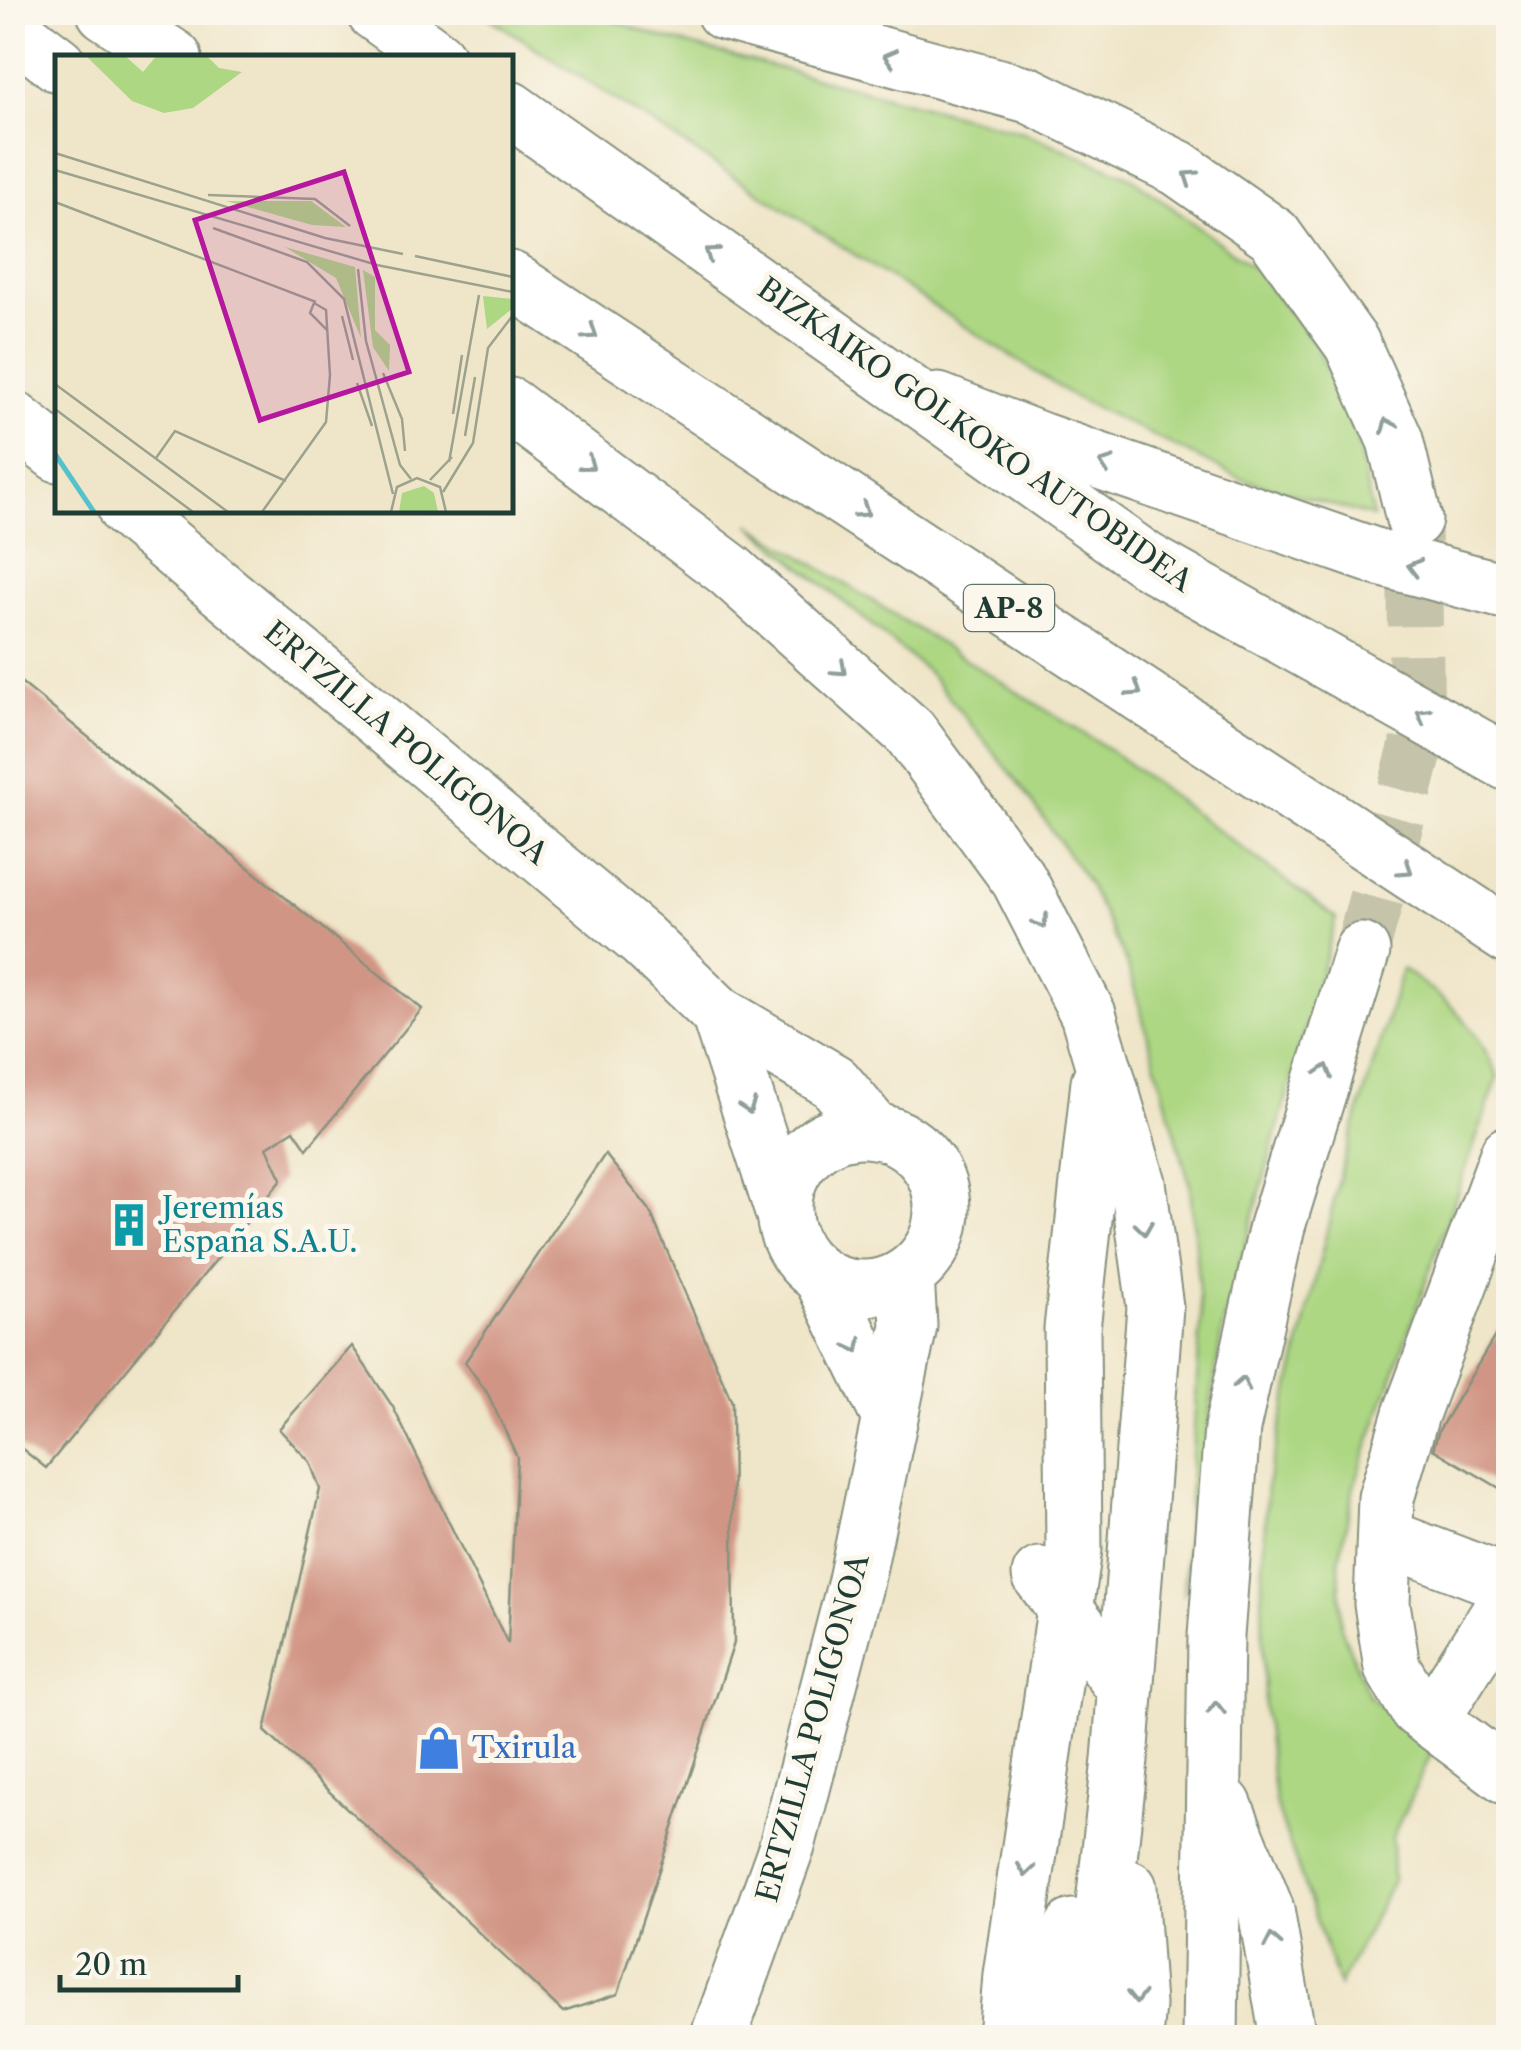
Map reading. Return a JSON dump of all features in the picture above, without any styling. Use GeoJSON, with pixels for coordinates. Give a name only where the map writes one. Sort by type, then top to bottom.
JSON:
{"type":"FeatureCollection","features":[{"type":"Feature","properties":{"kind":"main road"},"geometry":{"type":"LineString","coordinates":[[105,12],[170,55]]}},
{"type":"Feature","properties":{"kind":"main road"},"geometry":{"type":"LineString","coordinates":[[374,12],[433,55]]}},
{"type":"Feature","properties":{"kind":"main road"},"geometry":{"type":"LineString","coordinates":[[724,12],[1029,95],[1178,168],[1274,235],[1352,344],[1395,440],[1414,519]]}},
{"type":"Feature","properties":{"kind":"main road"},"geometry":{"type":"LineString","coordinates":[[12,29],[55,62]]}},
{"type":"Feature","properties":{"kind":"main road","name":"BIZKAIKO GOLKOKO AUTOBIDEA"},"geometry":{"type":"LineString","coordinates":[[512,110],[1146,560],[1508,763]]}},
{"type":"Feature","properties":{"kind":"main road","name":"AP-8"},"geometry":{"type":"LineString","coordinates":[[512,280],[1508,936]]}},
{"type":"Feature","properties":{"kind":"main road"},"geometry":{"type":"LineString","coordinates":[[898,385],[1042,441],[1383,558],[1508,592]]}},
{"type":"Feature","properties":{"kind":"main road"},"geometry":{"type":"LineString","coordinates":[[512,408],[728,570],[910,732],[1019,880],[1088,1014],[1138,1183],[1155,1307],[1120,1760],[1089,2038]]}},
{"type":"Feature","properties":{"kind":"main road"},"geometry":{"type":"LineString","coordinates":[[12,418],[55,452]]}},
{"type":"Feature","properties":{"kind":"main road","name":"ERTZILLA POLIGONOA"},"geometry":{"type":"LineString","coordinates":[[128,512],[702,997],[834,1082],[875,1131]]}},
{"type":"Feature","properties":{"kind":"main road"},"geometry":{"type":"LineString","coordinates":[[1210,2038],[1216,1636],[1232,1428],[1277,1226],[1362,951]]}},
{"type":"Feature","properties":{"kind":"main road"},"geometry":{"type":"LineString","coordinates":[[702,997],[782,1209],[787,1236],[801,1260],[822,1278],[888,1414]]}},
{"type":"Feature","properties":{"kind":"main road"},"geometry":{"type":"LineString","coordinates":[[1006,2038],[1039,1774],[1053,1592],[1074,1548],[1072,1329],[1102,1060]]}},
{"type":"Feature","properties":{"kind":"main road"},"geometry":{"type":"LineString","coordinates":[[782,1209],[788,1182],[801,1159],[821,1140],[847,1131],[875,1131],[901,1139],[922,1156],[940,1192],[939,1233],[926,1258],[906,1276],[864,1289],[822,1278]]}},
{"type":"Feature","properties":{"kind":"main road"},"geometry":{"type":"LineString","coordinates":[[1508,1154],[1411,1414],[1386,1498],[1382,1604],[1392,1668],[1417,1709],[1508,1777]]}},
{"type":"Feature","properties":{"kind":"main road","name":"ERTZILLA POLIGONOA"},"geometry":{"type":"LineString","coordinates":[[718,2038],[787,1846],[855,1585],[909,1326],[906,1276]]}},
{"type":"Feature","properties":{"kind":"main road"},"geometry":{"type":"LineString","coordinates":[[1384,1537],[1508,1584]]}},
{"type":"Feature","properties":{"kind":"main road"},"geometry":{"type":"LineString","coordinates":[[1053,1592],[1126,1689]]}},
{"type":"Feature","properties":{"kind":"main road"},"geometry":{"type":"LineString","coordinates":[[1431,1720],[1508,1598]]}},
{"type":"Feature","properties":{"kind":"main road"},"geometry":{"type":"LineString","coordinates":[[1048,2038],[1050,2009],[1120,1760]]}},
{"type":"Feature","properties":{"kind":"main road"},"geometry":{"type":"LineString","coordinates":[[1120,1760],[1137,2005],[1134,2038]]}},
{"type":"Feature","properties":{"kind":"main road"},"geometry":{"type":"LineString","coordinates":[[1216,1783],[1266,1910],[1278,2030]]}},
{"type":"Feature","properties":{"kind":"main road"},"geometry":{"type":"LineString","coordinates":[[1214,1875],[1278,2030]]}},
{"type":"Feature","properties":{"kind":"main road"},"geometry":{"type":"LineString","coordinates":[[1175,2038],[1214,1875]]}},
{"type":"Feature","properties":{"kind":"green space"},"geometry":{"type":"Polygon","coordinates":[[[482,13],[592,13],[660,37],[1023,132],[1131,177],[1256,270],[1316,344],[1356,436],[1373,517],[1242,479],[1074,397],[482,13]]]}},
{"type":"Feature","properties":{"kind":"green space"},"geometry":{"type":"Polygon","coordinates":[[[750,524],[1108,749],[1336,918],[1222,1330],[1183,1596],[1201,1317],[1190,1185],[1127,963],[1088,883],[1019,783],[928,672],[750,524]]]}},
{"type":"Feature","properties":{"kind":"green space"},"geometry":{"type":"Polygon","coordinates":[[[1402,969],[1460,1015],[1480,1041],[1498,1077],[1354,1486],[1339,1560],[1341,1627],[1368,1695],[1433,1750],[1392,1838],[1393,1880],[1339,1986],[1275,1802],[1264,1710],[1262,1582],[1267,1484],[1342,1167],[1402,969]]]}},
{"type":"Feature","properties":{"kind":"building","name":"Jeremías España S.A.U."},"geometry":{"type":"Polygon","coordinates":[[[12,675],[422,1009],[307,1149],[294,1130],[267,1147],[282,1179],[46,1468],[12,1441],[12,675]]]}},
{"type":"Feature","properties":{"kind":"building"},"geometry":{"type":"Polygon","coordinates":[[[605,1154],[649,1209],[732,1402],[734,1643],[618,1994],[563,2012],[265,1731],[320,1489],[310,1462],[279,1429],[352,1346],[393,1407],[508,1644],[517,1457],[488,1394],[465,1362],[605,1154]]]}},
{"type":"Feature","properties":{"kind":"building"},"geometry":{"type":"Polygon","coordinates":[[[1508,1314],[1508,1493],[1433,1449],[1439,1430],[1508,1314]]]}},
{"type":"Feature","properties":{"kind":"tunnel"},"geometry":{"type":"LineString","coordinates":[[1362,951],[1417,745],[1414,521]]}},
{"type":"Feature","properties":{"kind":"place","name":"Jeremías España S.A.U."},"geometry":{"type":"Point","coordinates":[129,1225]}},
{"type":"Feature","properties":{"kind":"place","name":"Txirula"},"geometry":{"type":"Point","coordinates":[439,1748]}}]}
